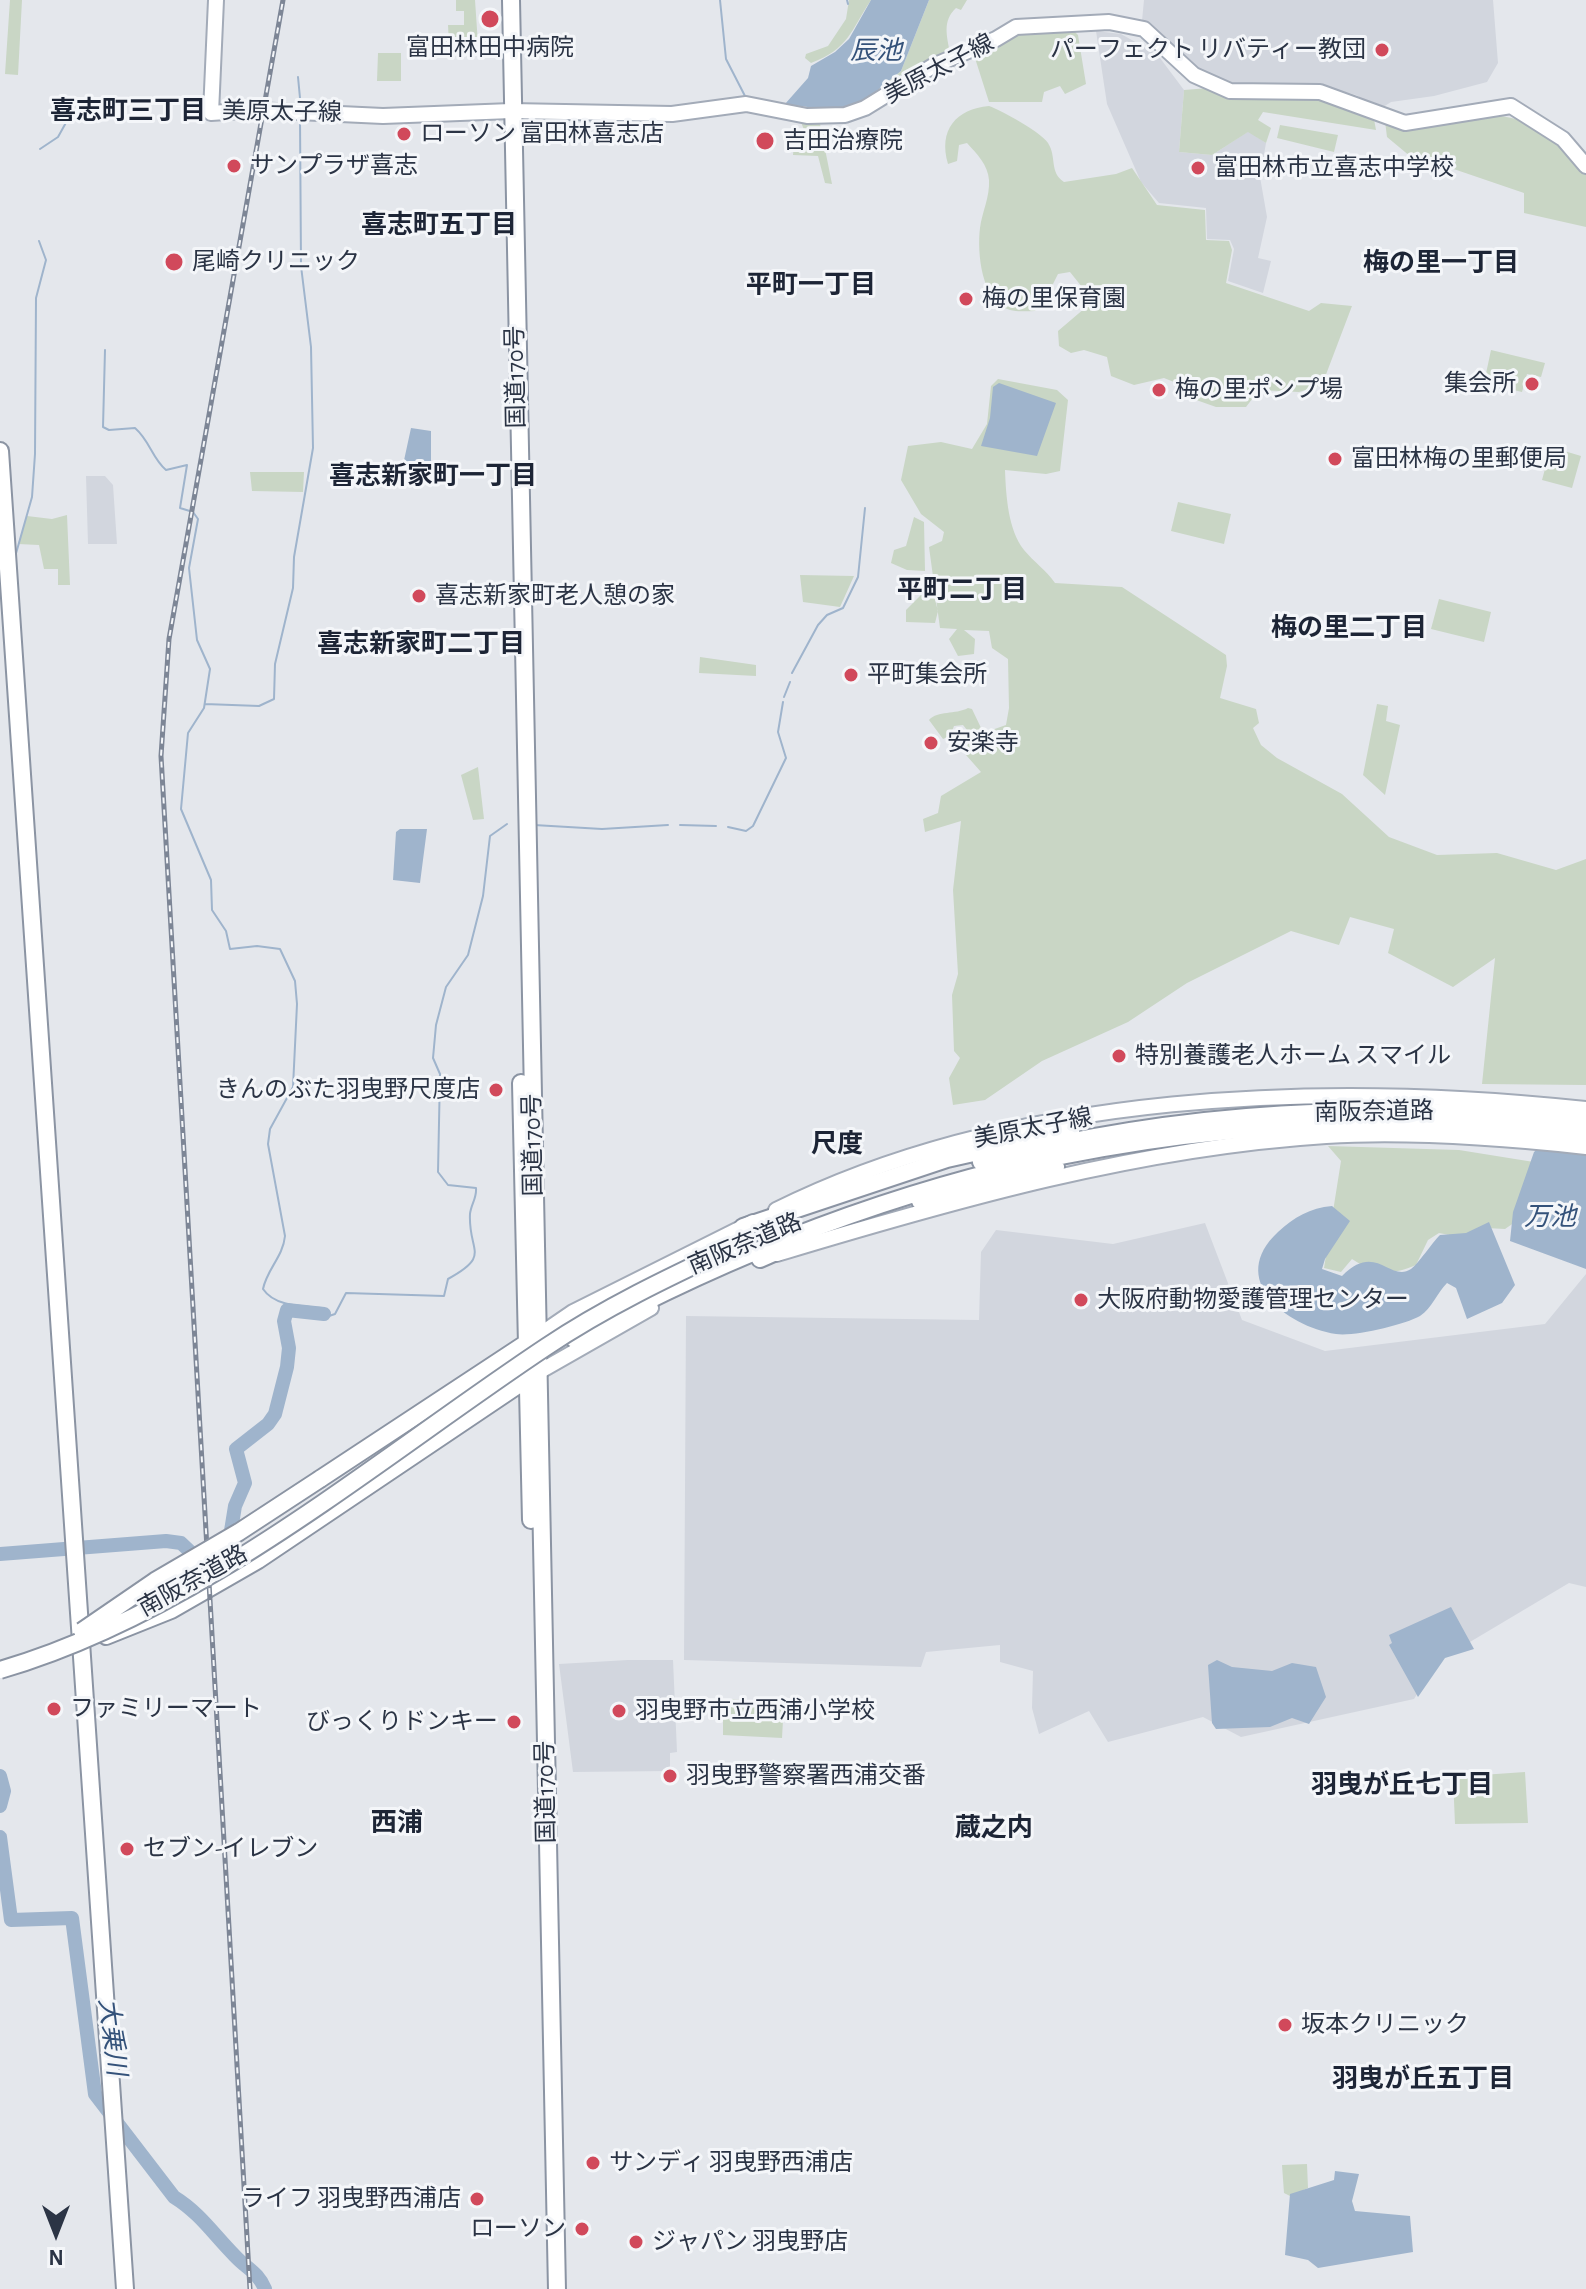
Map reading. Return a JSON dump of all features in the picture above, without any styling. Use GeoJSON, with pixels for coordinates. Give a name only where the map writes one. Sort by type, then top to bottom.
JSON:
{"type":"FeatureCollection","features":[{"type":"Feature","properties":{"kind":"highway","name":"国道170号"},"geometry":{"type":"LineString","coordinates":[[501,0],[506,111],[531,1340],[557,2289]]}},
{"type":"Feature","properties":{"kind":"highway","name":"国道170号"},"geometry":{"type":"LineString","coordinates":[[506,111],[511,0]]}},
{"type":"Feature","properties":{"kind":"highway"},"geometry":{"type":"LineString","coordinates":[[0,451],[125,2289]]}},
{"type":"Feature","properties":{"kind":"highway","name":"南阪奈道路"},"geometry":{"type":"LineString","coordinates":[[0,1671],[108,1628],[210,1574],[548,1345],[673,1276],[801,1219],[955,1174],[1145,1127],[1213,1118],[1376,1108],[1586,1134]]}},
{"type":"Feature","properties":{"kind":"highway","name":"南阪奈道路"},"geometry":{"type":"LineString","coordinates":[[0,1671],[46,1662],[106,1636],[254,1553],[500,1386],[616,1316],[712,1268],[806,1228],[955,1174],[1181,1134],[1375,1122],[1524,1128],[1586,1121]]}},
{"type":"Feature","properties":{"kind":"highway"},"geometry":{"type":"LineString","coordinates":[[743,1227],[977,1151],[1038,1136],[1128,1123],[1145,1127]]}},
{"type":"Feature","properties":{"kind":"highway"},"geometry":{"type":"LineString","coordinates":[[760,1259],[822,1231],[878,1213],[1181,1134]]}},
{"type":"Feature","properties":{"kind":"highway"},"geometry":{"type":"LineString","coordinates":[[0,1671],[79,1633],[531,1340]]}},
{"type":"Feature","properties":{"kind":"highway","name":"国道170号"},"geometry":{"type":"LineString","coordinates":[[533,1375],[547,2289]]}},
{"type":"Feature","properties":{"kind":"highway"},"geometry":{"type":"LineString","coordinates":[[106,1636],[171,1610],[258,1560],[533,1375]]}},
{"type":"Feature","properties":{"kind":"main road","name":"美原太子線"},"geometry":{"type":"LineString","coordinates":[[216,0],[211,113],[255,110],[396,116],[506,111],[672,114],[746,104],[807,116],[845,115],[865,108],[933,66],[1016,27],[1109,22],[1144,29],[1194,75],[1230,91],[1320,92],[1405,123],[1511,106],[1563,139],[1586,166]]}},
{"type":"Feature","properties":{"kind":"main road","name":"美原太子線"},"geometry":{"type":"LineString","coordinates":[[531,1340],[573,1312],[816,1191],[987,1134],[1118,1113],[1273,1096],[1406,1096],[1538,1103],[1586,1109]]}},
{"type":"Feature","properties":{"kind":"main road"},"geometry":{"type":"LineString","coordinates":[[533,1375],[681,1291],[760,1259],[950,1202],[1224,1146],[1329,1136],[1524,1128],[1586,1147]]}},
{"type":"Feature","properties":{"kind":"shaded area","name":"パーフェクト リバティー教団"},"geometry":{"type":"Polygon","coordinates":[[[1144,0],[1493,0],[1498,63],[1487,82],[1434,96],[1391,102],[1380,109],[1356,95],[1319,85],[1231,85],[1197,70],[1157,31],[1142,21],[1144,0]]]}},
{"type":"Feature","properties":{"kind":"shaded area","name":"富田林市立喜志中学校"},"geometry":{"type":"Polygon","coordinates":[[[1096,31],[1121,34],[1157,54],[1184,90],[1179,152],[1212,155],[1249,131],[1266,143],[1260,177],[1267,217],[1258,258],[1271,261],[1263,293],[1228,281],[1234,249],[1230,240],[1207,239],[1206,208],[1159,203],[1141,182],[1107,104],[1096,31]]]}},
{"type":"Feature","properties":{"kind":"shaded area"},"geometry":{"type":"Polygon","coordinates":[[[86,476],[105,476],[113,485],[117,544],[88,544],[86,476]]]}},
{"type":"Feature","properties":{"kind":"shaded area"},"geometry":{"type":"Polygon","coordinates":[[[1205,1223],[1242,1320],[1325,1351],[1545,1324],[1586,1274],[1586,1587],[1569,1583],[1438,1661],[1414,1699],[1241,1737],[1203,1717],[1108,1742],[1089,1711],[1039,1734],[1032,1708],[1033,1671],[1000,1662],[1000,1645],[926,1652],[921,1667],[684,1660],[686,1316],[979,1320],[981,1252],[996,1230],[1113,1244],[1205,1223]]]}},
{"type":"Feature","properties":{"kind":"shaded area","name":"羽曳野市立西浦小学校"},"geometry":{"type":"Polygon","coordinates":[[[673,1660],[677,1752],[670,1753],[670,1771],[573,1772],[559,1664],[673,1660]]]}},
{"type":"Feature","properties":{"kind":"green space"},"geometry":{"type":"Polygon","coordinates":[[[10,0],[22,0],[18,75],[5,74],[10,0]]]}},
{"type":"Feature","properties":{"kind":"green space"},"geometry":{"type":"Polygon","coordinates":[[[456,0],[475,0],[478,44],[449,43],[448,25],[464,25],[464,11],[456,11],[456,0]]]}},
{"type":"Feature","properties":{"kind":"green space"},"geometry":{"type":"Polygon","coordinates":[[[849,0],[871,0],[841,45],[824,58],[811,63],[805,58],[806,54],[828,46],[846,19],[849,0]]]}},
{"type":"Feature","properties":{"kind":"green space"},"geometry":{"type":"Polygon","coordinates":[[[929,0],[967,0],[961,10],[956,8],[949,18],[950,53],[863,102],[901,71],[929,0]]]}},
{"type":"Feature","properties":{"kind":"green space"},"geometry":{"type":"Polygon","coordinates":[[[1033,29],[1073,30],[1078,35],[1086,84],[1065,94],[1060,86],[1044,92],[1042,102],[989,102],[974,55],[1010,36],[1033,29]]]}},
{"type":"Feature","properties":{"kind":"green space"},"geometry":{"type":"Polygon","coordinates":[[[378,53],[401,53],[401,81],[377,81],[378,53]]]}},
{"type":"Feature","properties":{"kind":"green space"},"geometry":{"type":"Polygon","coordinates":[[[1209,88],[1322,95],[1373,114],[1376,130],[1263,112],[1258,120],[1271,128],[1266,143],[1248,132],[1212,155],[1179,152],[1184,90],[1209,88]]]}},
{"type":"Feature","properties":{"kind":"green space"},"geometry":{"type":"Polygon","coordinates":[[[989,106],[1044,138],[1051,148],[1056,174],[1064,182],[1116,174],[1132,168],[1157,205],[1205,210],[1206,240],[1229,241],[1232,250],[1226,283],[1309,311],[1321,303],[1352,306],[1322,385],[1299,392],[1259,390],[1246,407],[1216,407],[1185,396],[1174,382],[1164,378],[1134,385],[1111,376],[1107,357],[1084,350],[1071,353],[1059,346],[1058,331],[1085,308],[1086,292],[1070,272],[1058,274],[1045,300],[1035,311],[1013,311],[1000,305],[987,287],[979,250],[980,228],[989,186],[987,169],[967,143],[959,145],[957,161],[948,164],[946,152],[952,123],[967,112],[989,106]]]}},
{"type":"Feature","properties":{"kind":"green space"},"geometry":{"type":"Polygon","coordinates":[[[1504,116],[1531,125],[1555,140],[1586,171],[1586,227],[1524,213],[1524,193],[1439,164],[1442,155],[1417,162],[1387,137],[1385,121],[1504,116]]]}},
{"type":"Feature","properties":{"kind":"green space"},"geometry":{"type":"Polygon","coordinates":[[[799,118],[820,124],[832,184],[825,183],[818,156],[793,155],[794,145],[804,144],[806,134],[799,118]]]}},
{"type":"Feature","properties":{"kind":"green space"},"geometry":{"type":"Polygon","coordinates":[[[1280,125],[1338,135],[1334,152],[1277,138],[1280,125]]]}},
{"type":"Feature","properties":{"kind":"green space"},"geometry":{"type":"Polygon","coordinates":[[[1491,350],[1545,363],[1541,377],[1527,374],[1522,392],[1484,383],[1491,350]]]}},
{"type":"Feature","properties":{"kind":"green space"},"geometry":{"type":"Polygon","coordinates":[[[998,379],[1057,390],[1068,400],[1060,471],[1046,474],[1005,470],[1007,501],[1014,533],[1024,550],[1055,583],[1122,587],[1226,655],[1227,666],[1220,698],[1256,709],[1259,723],[1253,728],[1261,745],[1277,758],[1342,794],[1389,837],[1437,855],[1497,853],[1556,870],[1586,859],[1586,1085],[1482,1084],[1495,958],[1453,987],[1388,953],[1394,929],[1350,917],[1339,945],[1291,931],[1187,983],[1128,1022],[1042,1061],[985,1100],[953,1105],[949,1078],[960,1058],[954,1051],[952,995],[958,974],[953,890],[961,821],[925,832],[923,819],[938,813],[941,796],[981,772],[966,755],[969,738],[1006,725],[1009,708],[1008,659],[992,648],[989,631],[964,630],[975,639],[974,654],[958,656],[949,639],[957,629],[940,628],[929,547],[942,541],[944,532],[921,514],[901,480],[908,446],[941,442],[972,449],[987,424],[991,386],[998,379]]]}},
{"type":"Feature","properties":{"kind":"green space"},"geometry":{"type":"Polygon","coordinates":[[[1551,447],[1581,456],[1572,488],[1542,480],[1551,447]]]}},
{"type":"Feature","properties":{"kind":"green space"},"geometry":{"type":"Polygon","coordinates":[[[250,472],[304,472],[303,492],[252,491],[250,472]]]}},
{"type":"Feature","properties":{"kind":"green space"},"geometry":{"type":"Polygon","coordinates":[[[1178,502],[1231,514],[1224,544],[1171,531],[1178,502]]]}},
{"type":"Feature","properties":{"kind":"green space"},"geometry":{"type":"Polygon","coordinates":[[[67,515],[70,585],[58,585],[58,569],[44,569],[39,545],[18,544],[27,516],[52,519],[67,515]]]}},
{"type":"Feature","properties":{"kind":"green space"},"geometry":{"type":"Polygon","coordinates":[[[914,517],[924,522],[925,571],[907,570],[891,563],[894,550],[906,546],[914,517]]]}},
{"type":"Feature","properties":{"kind":"green space"},"geometry":{"type":"Polygon","coordinates":[[[800,575],[854,576],[840,607],[803,602],[800,575]]]}},
{"type":"Feature","properties":{"kind":"green space"},"geometry":{"type":"Polygon","coordinates":[[[931,585],[938,611],[935,623],[906,622],[906,610],[931,585]]]}},
{"type":"Feature","properties":{"kind":"green space"},"geometry":{"type":"Polygon","coordinates":[[[1439,599],[1491,612],[1484,642],[1431,629],[1439,599]]]}},
{"type":"Feature","properties":{"kind":"green space"},"geometry":{"type":"Polygon","coordinates":[[[700,657],[756,665],[756,676],[699,673],[700,657]]]}},
{"type":"Feature","properties":{"kind":"green space"},"geometry":{"type":"Polygon","coordinates":[[[1377,704],[1388,706],[1386,721],[1400,725],[1385,795],[1363,775],[1377,704]]]}},
{"type":"Feature","properties":{"kind":"green space"},"geometry":{"type":"Polygon","coordinates":[[[972,709],[982,730],[971,735],[963,725],[954,726],[950,736],[943,739],[929,720],[937,715],[972,709]]]}},
{"type":"Feature","properties":{"kind":"green space"},"geometry":{"type":"Polygon","coordinates":[[[478,767],[484,819],[473,820],[461,775],[478,767]]]}},
{"type":"Feature","properties":{"kind":"green space"},"geometry":{"type":"Polygon","coordinates":[[[1328,1146],[1459,1150],[1540,1163],[1518,1220],[1505,1229],[1486,1228],[1460,1237],[1439,1233],[1428,1240],[1416,1265],[1398,1271],[1376,1271],[1352,1259],[1341,1272],[1324,1268],[1341,1161],[1328,1146]]]}},
{"type":"Feature","properties":{"kind":"green space"},"geometry":{"type":"Polygon","coordinates":[[[723,1699],[784,1702],[782,1738],[723,1735],[723,1699]]]}},
{"type":"Feature","properties":{"kind":"green space"},"geometry":{"type":"Polygon","coordinates":[[[1525,1772],[1528,1823],[1455,1824],[1453,1777],[1525,1772]]]}},
{"type":"Feature","properties":{"kind":"green space"},"geometry":{"type":"Polygon","coordinates":[[[1307,2164],[1308,2188],[1290,2196],[1284,2193],[1282,2165],[1307,2164]]]}},
{"type":"Feature","properties":{"kind":"water","name":"辰池"},"geometry":{"type":"Polygon","coordinates":[[[871,0],[929,0],[901,71],[863,102],[830,110],[785,104],[808,78],[811,66],[835,52],[849,39],[871,0]]]}},
{"type":"Feature","properties":{"kind":"water"},"geometry":{"type":"Polygon","coordinates":[[[999,383],[1056,403],[1037,456],[981,446],[990,418],[993,387],[999,383]]]}},
{"type":"Feature","properties":{"kind":"water"},"geometry":{"type":"Polygon","coordinates":[[[411,428],[431,431],[431,466],[403,465],[411,428]]]}},
{"type":"Feature","properties":{"kind":"water"},"geometry":{"type":"Polygon","coordinates":[[[400,829],[427,829],[420,883],[393,880],[396,832],[400,829]]]}},
{"type":"Feature","properties":{"kind":"water","name":"万池"},"geometry":{"type":"Polygon","coordinates":[[[1586,1105],[1586,1269],[1510,1241],[1513,1212],[1534,1152],[1586,1105]]]}},
{"type":"Feature","properties":{"kind":"water"},"geometry":{"type":"Polygon","coordinates":[[[1332,1206],[1350,1221],[1325,1259],[1322,1269],[1342,1276],[1354,1266],[1373,1262],[1403,1272],[1414,1266],[1440,1235],[1466,1233],[1489,1222],[1515,1285],[1502,1303],[1467,1319],[1456,1288],[1447,1283],[1420,1316],[1391,1326],[1336,1334],[1298,1321],[1269,1298],[1260,1283],[1258,1267],[1264,1250],[1284,1227],[1309,1211],[1332,1206]]]}},
{"type":"Feature","properties":{"kind":"water"},"geometry":{"type":"Polygon","coordinates":[[[1451,1607],[1474,1649],[1445,1658],[1418,1697],[1389,1645],[1392,1643],[1389,1635],[1451,1607]]]}},
{"type":"Feature","properties":{"kind":"water"},"geometry":{"type":"Polygon","coordinates":[[[1217,1660],[1232,1667],[1272,1671],[1292,1663],[1316,1667],[1326,1697],[1309,1724],[1292,1718],[1270,1727],[1216,1729],[1212,1723],[1208,1665],[1217,1660]]]}},
{"type":"Feature","properties":{"kind":"water"},"geometry":{"type":"Polygon","coordinates":[[[1335,2171],[1359,2174],[1352,2201],[1355,2211],[1410,2216],[1413,2252],[1318,2268],[1308,2260],[1285,2255],[1290,2194],[1334,2180],[1335,2171]]]}},
{"type":"Feature","properties":{"kind":"waterway"},"geometry":{"type":"LineString","coordinates":[[720,0],[726,59],[746,98]]}},
{"type":"Feature","properties":{"kind":"waterway"},"geometry":{"type":"LineString","coordinates":[[847,0],[848,4]]}},
{"type":"Feature","properties":{"kind":"waterway"},"geometry":{"type":"LineString","coordinates":[[298,77],[300,98]]}},
{"type":"Feature","properties":{"kind":"waterway"},"geometry":{"type":"LineString","coordinates":[[205,704],[259,706],[274,699],[275,664],[293,588],[294,557],[313,448],[311,347],[301,266],[300,118]]}},
{"type":"Feature","properties":{"kind":"waterway"},"geometry":{"type":"LineString","coordinates":[[40,149],[58,137],[68,119]]}},
{"type":"Feature","properties":{"kind":"waterway"},"geometry":{"type":"LineString","coordinates":[[15,557],[32,497],[36,298],[46,260],[39,241]]}},
{"type":"Feature","properties":{"kind":"waterway"},"geometry":{"type":"LineString","coordinates":[[105,350],[103,427],[109,430],[135,428],[166,470],[187,465],[180,508],[193,512],[198,519],[189,568],[197,640],[210,669],[204,708],[188,733],[181,809],[211,880],[212,910],[226,931],[230,949],[257,946],[280,949],[295,981],[297,1004],[293,1087],[270,1129],[268,1144],[285,1236],[263,1289],[275,1299],[322,1308],[329,1316],[335,1314],[346,1293],[444,1296],[448,1279],[474,1258],[470,1214],[476,1188],[448,1185],[438,1172],[440,1074],[433,1058],[436,1025],[446,987],[468,955],[483,896],[490,836],[507,824]]}},
{"type":"Feature","properties":{"kind":"waterway"},"geometry":{"type":"LineString","coordinates":[[792,673],[818,625],[827,615],[843,608],[858,577],[865,508]]}},
{"type":"Feature","properties":{"kind":"waterway"},"geometry":{"type":"LineString","coordinates":[[784,697],[790,682]]}},
{"type":"Feature","properties":{"kind":"waterway"},"geometry":{"type":"LineString","coordinates":[[728,827],[746,831],[753,826],[786,758],[778,732],[783,702]]}},
{"type":"Feature","properties":{"kind":"waterway"},"geometry":{"type":"LineString","coordinates":[[534,825],[602,829],[668,825]]}},
{"type":"Feature","properties":{"kind":"waterway"},"geometry":{"type":"LineString","coordinates":[[680,825],[716,826]]}},
{"type":"Feature","properties":{"kind":"waterway","name":"大乗川"},"geometry":{"type":"LineString","coordinates":[[0,1554],[166,1541],[181,1543],[199,1560],[216,1557],[229,1543],[235,1506],[245,1483],[236,1449],[268,1424],[275,1414],[287,1367],[289,1348],[284,1321],[287,1310],[324,1314]]}},
{"type":"Feature","properties":{"kind":"waterway","name":"大乗川"},"geometry":{"type":"LineString","coordinates":[[0,1776],[4,1791],[0,1806]]}},
{"type":"Feature","properties":{"kind":"waterway","name":"大乗川"},"geometry":{"type":"LineString","coordinates":[[0,1837],[11,1920],[72,1918],[95,2094],[174,2197],[199,2217],[256,2275],[265,2289]]}},
{"type":"Feature","properties":{"kind":"railway"},"geometry":{"type":"LineString","coordinates":[[250,2289],[161,756],[169,639],[283,0]]}},
{"type":"Feature","properties":{"kind":"place","name":"富田林田中病院"},"geometry":{"type":"Point","coordinates":[490,19]}},
{"type":"Feature","properties":{"kind":"place","name":"パーフェクト リバティー教団"},"geometry":{"type":"Point","coordinates":[1382,50]}},
{"type":"Feature","properties":{"kind":"place","name":"ローソン 富田林喜志店"},"geometry":{"type":"Point","coordinates":[404,134]}},
{"type":"Feature","properties":{"kind":"place","name":"吉田治療院"},"geometry":{"type":"Point","coordinates":[765,141]}},
{"type":"Feature","properties":{"kind":"place","name":"サンプラザ喜志"},"geometry":{"type":"Point","coordinates":[234,166]}},
{"type":"Feature","properties":{"kind":"place","name":"富田林市立喜志中学校"},"geometry":{"type":"Point","coordinates":[1198,168]}},
{"type":"Feature","properties":{"kind":"place","name":"尾崎クリニック"},"geometry":{"type":"Point","coordinates":[174,262]}},
{"type":"Feature","properties":{"kind":"place","name":"梅の里保育園"},"geometry":{"type":"Point","coordinates":[966,299]}},
{"type":"Feature","properties":{"kind":"place","name":"集会所"},"geometry":{"type":"Point","coordinates":[1532,384]}},
{"type":"Feature","properties":{"kind":"place","name":"梅の里ポンプ場"},"geometry":{"type":"Point","coordinates":[1159,390]}},
{"type":"Feature","properties":{"kind":"place","name":"富田林梅の里郵便局"},"geometry":{"type":"Point","coordinates":[1335,459]}},
{"type":"Feature","properties":{"kind":"place","name":"喜志新家町老人憩の家"},"geometry":{"type":"Point","coordinates":[419,596]}},
{"type":"Feature","properties":{"kind":"place","name":"平町集会所"},"geometry":{"type":"Point","coordinates":[851,675]}},
{"type":"Feature","properties":{"kind":"place","name":"安楽寺"},"geometry":{"type":"Point","coordinates":[931,743]}},
{"type":"Feature","properties":{"kind":"place","name":"特別養護老人ホーム スマイル"},"geometry":{"type":"Point","coordinates":[1119,1056]}},
{"type":"Feature","properties":{"kind":"place","name":"きんのぶた羽曳野尺度店"},"geometry":{"type":"Point","coordinates":[496,1090]}},
{"type":"Feature","properties":{"kind":"place","name":"大阪府動物愛護管理センター"},"geometry":{"type":"Point","coordinates":[1081,1300]}},
{"type":"Feature","properties":{"kind":"place","name":"ファミリーマート"},"geometry":{"type":"Point","coordinates":[54,1709]}},
{"type":"Feature","properties":{"kind":"place","name":"羽曳野市立西浦小学校"},"geometry":{"type":"Point","coordinates":[619,1711]}},
{"type":"Feature","properties":{"kind":"place","name":"びっくりドンキー"},"geometry":{"type":"Point","coordinates":[514,1722]}},
{"type":"Feature","properties":{"kind":"place","name":"羽曳野警察署西浦交番"},"geometry":{"type":"Point","coordinates":[670,1776]}},
{"type":"Feature","properties":{"kind":"place","name":"セブン-イレブン"},"geometry":{"type":"Point","coordinates":[127,1849]}},
{"type":"Feature","properties":{"kind":"place","name":"坂本クリニック"},"geometry":{"type":"Point","coordinates":[1285,2025]}},
{"type":"Feature","properties":{"kind":"place","name":"サンディ 羽曳野西浦店"},"geometry":{"type":"Point","coordinates":[593,2163]}},
{"type":"Feature","properties":{"kind":"place","name":"ライフ 羽曳野西浦店"},"geometry":{"type":"Point","coordinates":[477,2199]}},
{"type":"Feature","properties":{"kind":"place","name":"ローソン"},"geometry":{"type":"Point","coordinates":[582,2229]}},
{"type":"Feature","properties":{"kind":"place","name":"ジャパン 羽曳野店"},"geometry":{"type":"Point","coordinates":[636,2242]}},
{"type":"Feature","properties":{"kind":"district","name":"喜志町三丁目"},"geometry":{"type":"Point","coordinates":[128,111]}},
{"type":"Feature","properties":{"kind":"district","name":"喜志町五丁目"},"geometry":{"type":"Point","coordinates":[439,225]}},
{"type":"Feature","properties":{"kind":"district","name":"梅の里一丁目"},"geometry":{"type":"Point","coordinates":[1441,263]}},
{"type":"Feature","properties":{"kind":"district","name":"平町一丁目"},"geometry":{"type":"Point","coordinates":[811,285]}},
{"type":"Feature","properties":{"kind":"district","name":"喜志新家町一丁目"},"geometry":{"type":"Point","coordinates":[433,476]}},
{"type":"Feature","properties":{"kind":"district","name":"平町二丁目"},"geometry":{"type":"Point","coordinates":[962,590]}},
{"type":"Feature","properties":{"kind":"district","name":"梅の里二丁目"},"geometry":{"type":"Point","coordinates":[1349,628]}},
{"type":"Feature","properties":{"kind":"district","name":"喜志新家町二丁目"},"geometry":{"type":"Point","coordinates":[421,644]}},
{"type":"Feature","properties":{"kind":"district","name":"尺度"},"geometry":{"type":"Point","coordinates":[837,1144]}},
{"type":"Feature","properties":{"kind":"district","name":"羽曳が丘七丁目"},"geometry":{"type":"Point","coordinates":[1402,1785]}},
{"type":"Feature","properties":{"kind":"district","name":"西浦"},"geometry":{"type":"Point","coordinates":[397,1823]}},
{"type":"Feature","properties":{"kind":"district","name":"蔵之内"},"geometry":{"type":"Point","coordinates":[994,1828]}},
{"type":"Feature","properties":{"kind":"district","name":"羽曳が丘五丁目"},"geometry":{"type":"Point","coordinates":[1423,2079]}}]}
